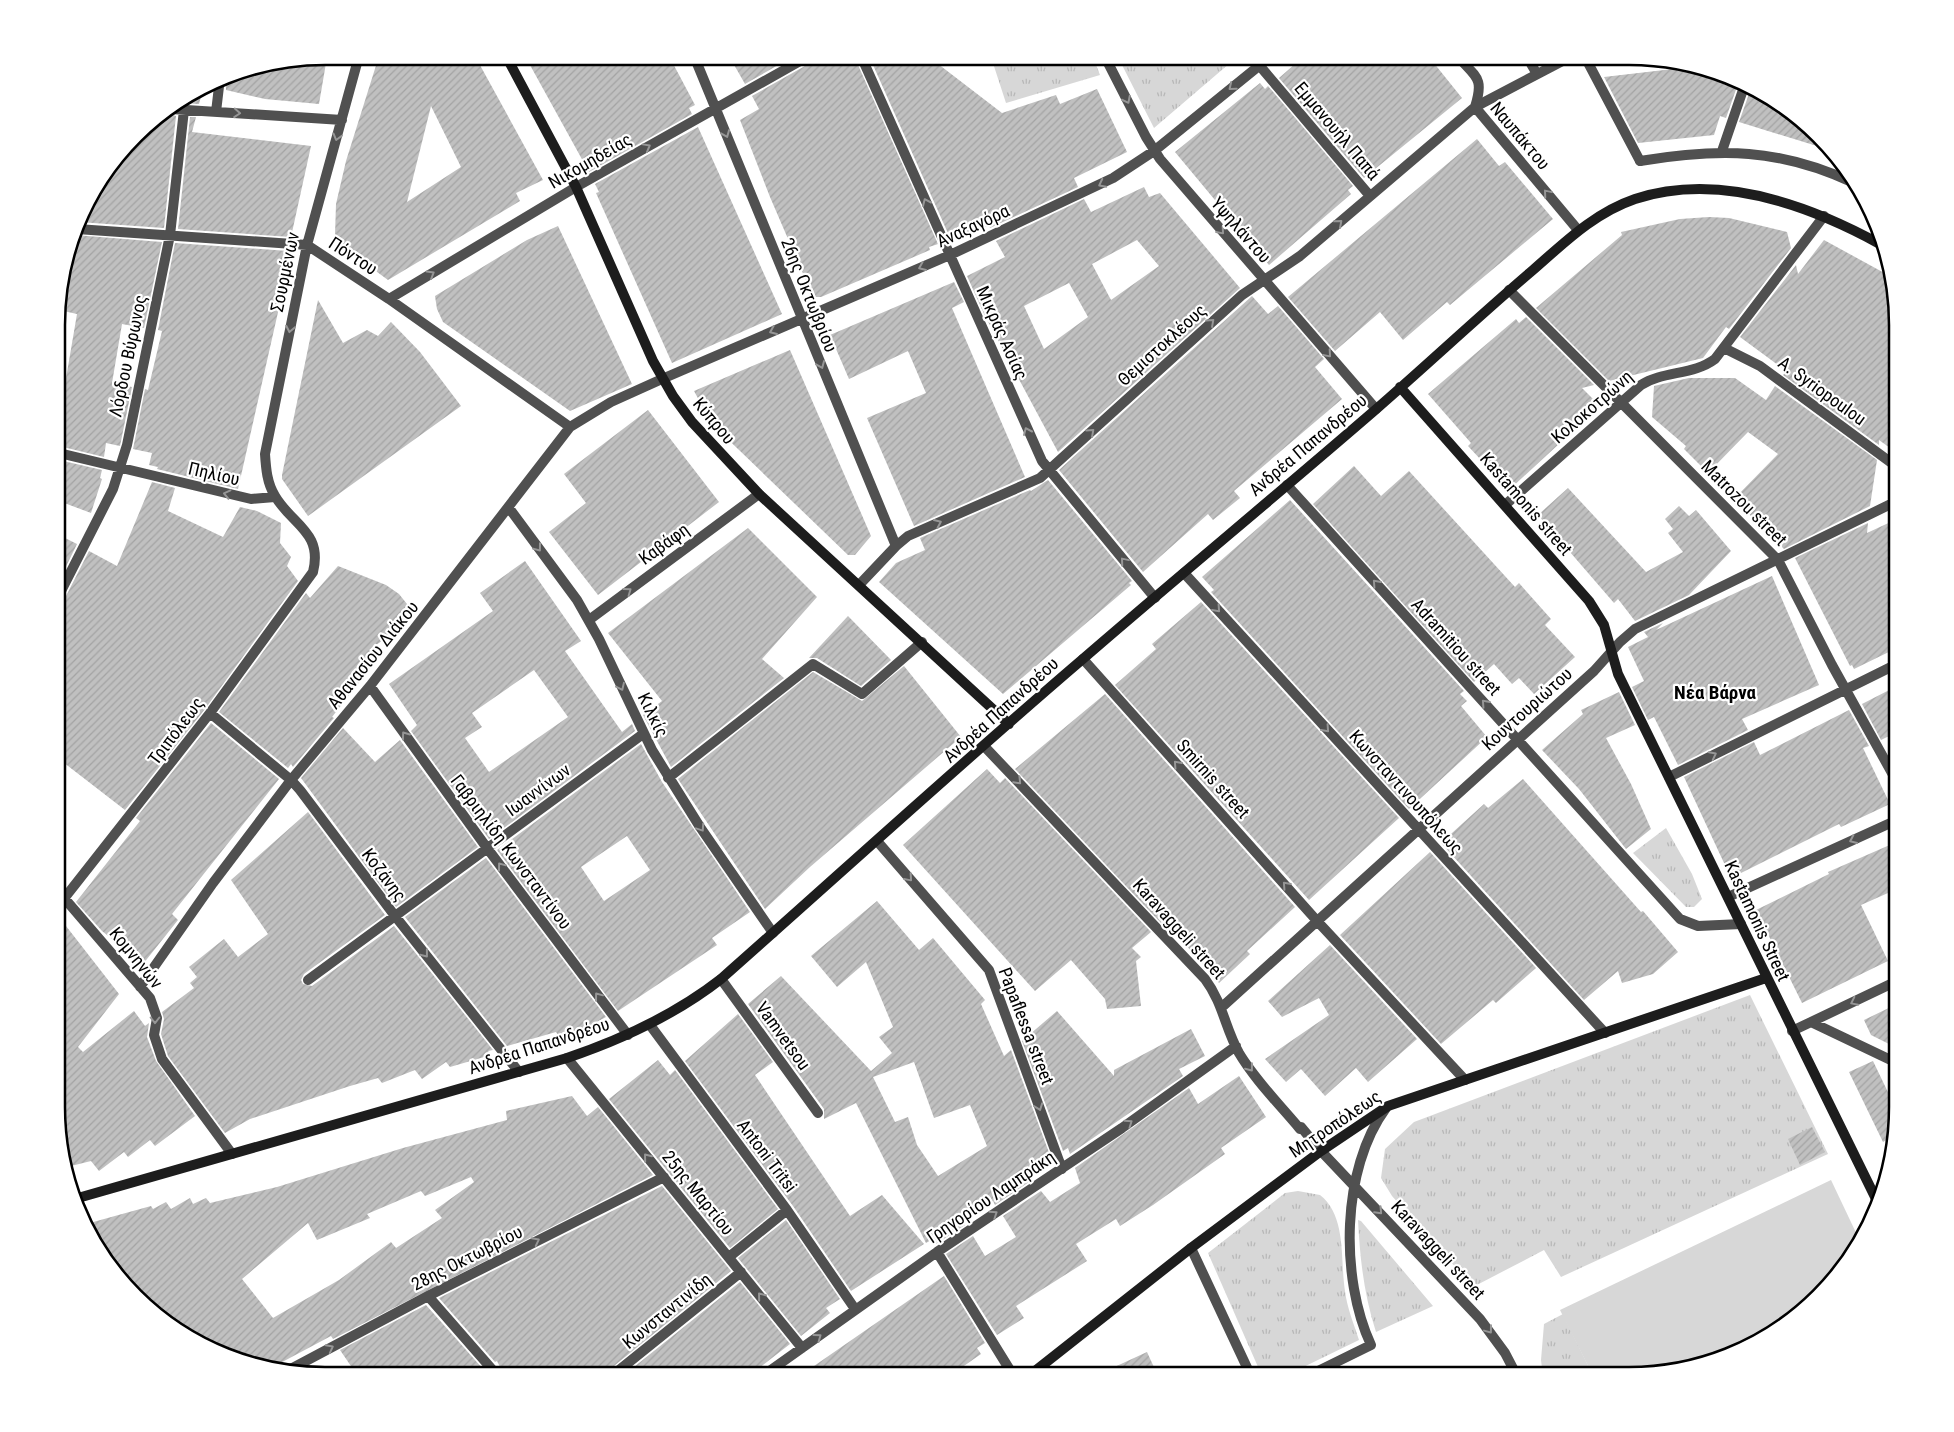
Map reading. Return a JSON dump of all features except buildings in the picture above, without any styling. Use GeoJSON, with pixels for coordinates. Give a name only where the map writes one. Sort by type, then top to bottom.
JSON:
{"type":"FeatureCollection","features":[{"type":"Feature","properties":{"kind":"street","name":"Σουρμένων"},"geometry":{"type":"LineString","coordinates":[[275,497],[267,477],[265,454],[307,245],[357,65]]}},
{"type":"Feature","properties":{"kind":"street","name":"Κύπρου"},"geometry":{"type":"LineString","coordinates":[[511,65],[576,187],[662,378],[700,433],[759,494],[860,584],[1009,724]]}},
{"type":"Feature","properties":{"kind":"street","name":"26ης Οκτωβρίου"},"geometry":{"type":"LineString","coordinates":[[698,65],[896,546]]}},
{"type":"Feature","properties":{"kind":"street","name":"Νικομηδείας"},"geometry":{"type":"LineString","coordinates":[[389,299],[576,187],[793,65]]}},
{"type":"Feature","properties":{"kind":"street","name":"Μικράς Ασίας"},"geometry":{"type":"LineString","coordinates":[[865,65],[1033,442],[1048,471],[1155,598]]}},
{"type":"Feature","properties":{"kind":"street","name":"Υψηλάντου"},"geometry":{"type":"LineString","coordinates":[[1109,65],[1154,151],[1262,280],[1376,408]]}},
{"type":"Feature","properties":{"kind":"street","name":"Αναξαγόρα"},"geometry":{"type":"LineString","coordinates":[[662,378],[950,255],[1092,190],[1154,151],[1259,65]]}},
{"type":"Feature","properties":{"kind":"street","name":"Εμμανουήλ Παπά"},"geometry":{"type":"LineString","coordinates":[[1259,65],[1370,196]]}},
{"type":"Feature","properties":{"kind":"street","name":"Ναυπάκτου"},"geometry":{"type":"LineString","coordinates":[[1465,65],[1479,82],[1480,92],[1475,107],[1578,230]]}},
{"type":"Feature","properties":{"kind":"street"},"geometry":{"type":"LineString","coordinates":[[1532,65],[1537,74]]}},
{"type":"Feature","properties":{"kind":"street","name":"Θεμιστοκλέους"},"geometry":{"type":"LineString","coordinates":[[860,584],[908,536],[1034,481],[1048,471],[1242,295],[1300,256],[1475,107],[1554,65]]}},
{"type":"Feature","properties":{"kind":"street"},"geometry":{"type":"LineString","coordinates":[[1589,65],[1640,161],[1722,151],[1781,158],[1842,177]]}},
{"type":"Feature","properties":{"kind":"street"},"geometry":{"type":"LineString","coordinates":[[216,112],[219,88]]}},
{"type":"Feature","properties":{"kind":"street"},"geometry":{"type":"LineString","coordinates":[[1722,151],[1742,91]]}},
{"type":"Feature","properties":{"kind":"street"},"geometry":{"type":"LineString","coordinates":[[180,110],[342,120]]}},
{"type":"Feature","properties":{"kind":"street","name":"Λόρδου Βύρωνος"},"geometry":{"type":"LineString","coordinates":[[65,582],[100,516],[120,470],[170,235],[184,110]]}},
{"type":"Feature","properties":{"kind":"street","name":"Ανδρέα Παπανδρέου"},"geometry":{"type":"LineString","coordinates":[[82,1197],[567,1058],[628,1035],[689,1003],[721,979],[1083,659],[1376,408],[1578,230],[1610,210],[1633,200],[1654,194],[1683,191],[1716,191],[1759,195],[1824,216],[1875,241]]}},
{"type":"Feature","properties":{"kind":"street","name":"Κολοκοτρώνη"},"geometry":{"type":"LineString","coordinates":[[1505,505],[1649,380],[1708,364],[1724,348],[1824,216]]}},
{"type":"Feature","properties":{"kind":"street","name":"Πόντου"},"geometry":{"type":"LineString","coordinates":[[84,229],[307,245],[389,299],[570,427]]}},
{"type":"Feature","properties":{"kind":"street","name":"Matrozou street"},"geometry":{"type":"LineString","coordinates":[[1509,290],[1778,560],[1889,767]]}},
{"type":"Feature","properties":{"kind":"street","name":"A. Syriopoulou"},"geometry":{"type":"LineString","coordinates":[[1724,348],[1760,366],[1889,461]]}},
{"type":"Feature","properties":{"kind":"street","name":"Αθανασίου Διάκου"},"geometry":{"type":"LineString","coordinates":[[140,987],[213,883],[291,780],[370,686],[570,427],[604,405],[662,378]]}},
{"type":"Feature","properties":{"kind":"street","name":"Kastamonis street"},"geometry":{"type":"LineString","coordinates":[[1400,387],[1597,611],[1604,625],[1610,652]]}},
{"type":"Feature","properties":{"kind":"street","name":"Πηλίου"},"geometry":{"type":"LineString","coordinates":[[65,455],[120,470],[251,499],[275,497]]}},
{"type":"Feature","properties":{"kind":"street","name":"Adramitiou street"},"geometry":{"type":"LineString","coordinates":[[1286,484],[1680,919],[1698,926],[1741,924]]}},
{"type":"Feature","properties":{"kind":"street","name":"Καβάφη"},"geometry":{"type":"LineString","coordinates":[[589,620],[759,494]]}},
{"type":"Feature","properties":{"kind":"street","name":"Τριπόλεως"},"geometry":{"type":"LineString","coordinates":[[65,893],[210,713],[312,572],[316,549],[311,540],[275,497]]}},
{"type":"Feature","properties":{"kind":"street","name":"Κουντουριώτου"},"geometry":{"type":"LineString","coordinates":[[1222,1007],[1594,672],[1624,638],[1645,623],[1889,505]]}},
{"type":"Feature","properties":{"kind":"street","name":"Κιλκίς"},"geometry":{"type":"LineString","coordinates":[[509,508],[577,600],[589,620],[643,734],[668,778],[773,933]]}},
{"type":"Feature","properties":{"kind":"street","name":"Κωνσταντινουπόλεως"},"geometry":{"type":"LineString","coordinates":[[1184,573],[1605,1033]]}},
{"type":"Feature","properties":{"kind":"street"},"geometry":{"type":"LineString","coordinates":[[668,778],[813,664],[862,694],[922,642]]}},
{"type":"Feature","properties":{"kind":"street","name":"Kastamonis Street"},"geometry":{"type":"LineString","coordinates":[[1610,652],[1618,674],[1874,1194]]}},
{"type":"Feature","properties":{"kind":"street","name":"Smirnis street"},"geometry":{"type":"LineString","coordinates":[[1083,659],[1318,922],[1465,1080]]}},
{"type":"Feature","properties":{"kind":"street"},"geometry":{"type":"LineString","coordinates":[[1669,777],[1889,668]]}},
{"type":"Feature","properties":{"kind":"street","name":"Γαβριηλίδη Κωνσταντίνου"},"geometry":{"type":"LineString","coordinates":[[370,686],[487,848],[628,1035]]}},
{"type":"Feature","properties":{"kind":"street","name":"Κοζάνης"},"geometry":{"type":"LineString","coordinates":[[210,713],[291,780],[395,916],[519,1072]]}},
{"type":"Feature","properties":{"kind":"street","name":"Ιωαννίνων"},"geometry":{"type":"LineString","coordinates":[[308,980],[643,734]]}},
{"type":"Feature","properties":{"kind":"street","name":"Karavaggeli street"},"geometry":{"type":"LineString","coordinates":[[984,746],[1205,979],[1222,1007],[1236,1046],[1251,1070],[1321,1151],[1480,1319],[1501,1347],[1512,1367]]}},
{"type":"Feature","properties":{"kind":"street"},"geometry":{"type":"LineString","coordinates":[[1728,897],[1889,824]]}},
{"type":"Feature","properties":{"kind":"street","name":"Papaflessa street"},"geometry":{"type":"LineString","coordinates":[[877,841],[988,970],[1062,1169]]}},
{"type":"Feature","properties":{"kind":"street","name":"Κομνηνών"},"geometry":{"type":"LineString","coordinates":[[65,903],[140,987],[155,1009],[157,1018],[154,1035],[162,1059],[232,1154]]}},
{"type":"Feature","properties":{"kind":"street","name":"Μητροπόλεως"},"geometry":{"type":"LineString","coordinates":[[1041,1367],[1191,1248],[1321,1151],[1388,1106],[1766,978]]}},
{"type":"Feature","properties":{"kind":"street","name":"Vamvetsou"},"geometry":{"type":"LineString","coordinates":[[721,979],[818,1113]]}},
{"type":"Feature","properties":{"kind":"street"},"geometry":{"type":"LineString","coordinates":[[1792,1031],[1889,985]]}},
{"type":"Feature","properties":{"kind":"street"},"geometry":{"type":"LineString","coordinates":[[1811,1022],[1889,1059]]}},
{"type":"Feature","properties":{"kind":"street","name":"Antoni Tritsi"},"geometry":{"type":"LineString","coordinates":[[650,1025],[787,1210],[856,1309]]}},
{"type":"Feature","properties":{"kind":"street","name":"Γρηγορίου Λαμπράκη"},"geometry":{"type":"LineString","coordinates":[[775,1367],[937,1252],[1062,1169],[1236,1046]]}},
{"type":"Feature","properties":{"kind":"street","name":"25ης Μαρτίου"},"geometry":{"type":"LineString","coordinates":[[567,1058],[802,1348]]}},
{"type":"Feature","properties":{"kind":"street"},"geometry":{"type":"LineString","coordinates":[[1326,1367],[1371,1345],[1359,1308],[1352,1270],[1350,1233],[1356,1186],[1373,1128],[1388,1106]]}},
{"type":"Feature","properties":{"kind":"street","name":"28ης Οκτωβρίου"},"geometry":{"type":"LineString","coordinates":[[298,1365],[428,1296],[664,1177]]}},
{"type":"Feature","properties":{"kind":"street"},"geometry":{"type":"LineString","coordinates":[[729,1257],[787,1210]]}},
{"type":"Feature","properties":{"kind":"street"},"geometry":{"type":"LineString","coordinates":[[1191,1248],[1247,1367]]}},
{"type":"Feature","properties":{"kind":"street"},"geometry":{"type":"LineString","coordinates":[[937,1252],[1007,1367]]}},
{"type":"Feature","properties":{"kind":"street","name":"Κωνσταντινίδη"},"geometry":{"type":"LineString","coordinates":[[623,1367],[741,1272]]}},
{"type":"Feature","properties":{"kind":"street"},"geometry":{"type":"LineString","coordinates":[[428,1296],[490,1367]]}},
{"type":"Feature","properties":{"kind":"green space"},"geometry":{"type":"Polygon","coordinates":[[[994,65],[1096,65],[1100,75],[1006,103],[994,65]]]}},
{"type":"Feature","properties":{"kind":"green space"},"geometry":{"type":"Polygon","coordinates":[[[1122,65],[1228,65],[1154,128],[1122,65]]]}},
{"type":"Feature","properties":{"kind":"green space"},"geometry":{"type":"Polygon","coordinates":[[[1666,828],[1692,874],[1702,899],[1694,907],[1686,907],[1633,853],[1666,828]]]}},
{"type":"Feature","properties":{"kind":"green space"},"geometry":{"type":"Polygon","coordinates":[[[1750,995],[1828,1154],[1561,1277],[1544,1250],[1473,1287],[1392,1196],[1381,1178],[1385,1149],[1414,1122],[1750,995]]]}},
{"type":"Feature","properties":{"kind":"green space"},"geometry":{"type":"Polygon","coordinates":[[[1831,1180],[1856,1233],[1835,1265],[1813,1291],[1787,1313],[1744,1340],[1696,1358],[1663,1365],[1588,1367],[1560,1310],[1831,1180]]]}},
{"type":"Feature","properties":{"kind":"green space"},"geometry":{"type":"Polygon","coordinates":[[[1298,1191],[1320,1195],[1335,1214],[1341,1239],[1346,1297],[1359,1340],[1304,1367],[1258,1367],[1208,1253],[1285,1193],[1298,1191]]]}},
{"type":"Feature","properties":{"kind":"green space"},"geometry":{"type":"Polygon","coordinates":[[[1358,1220],[1361,1221],[1433,1306],[1376,1332],[1363,1277],[1358,1220]]]}},
{"type":"Feature","properties":{"kind":"green space"},"geometry":{"type":"Polygon","coordinates":[[[1563,1314],[1589,1367],[1542,1367],[1544,1324],[1563,1314]]]}},
{"type":"Feature","properties":{"kind":"district","name":"Νέα Βάρνα"},"geometry":{"type":"Point","coordinates":[1715,692]}}]}
